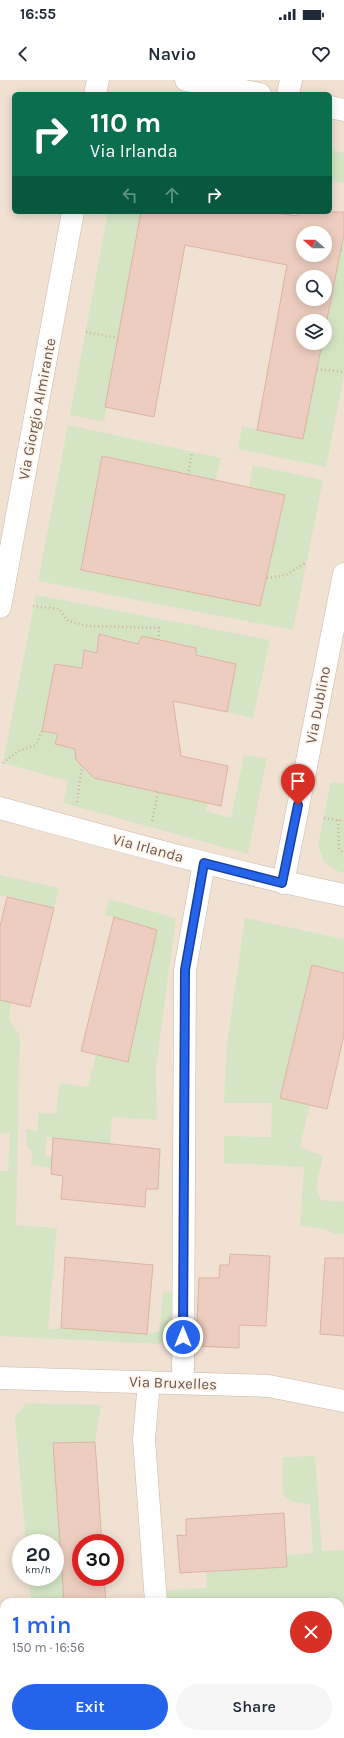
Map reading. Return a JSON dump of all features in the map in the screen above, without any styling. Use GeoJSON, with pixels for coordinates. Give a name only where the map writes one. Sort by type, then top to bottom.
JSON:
{"type":"FeatureCollection","features":[{"type":"Feature","properties":{"kind":"street"},"geometry":{"type":"LineString","coordinates":[[95,92],[98,80]]}},
{"type":"Feature","properties":{"kind":"street"},"geometry":{"type":"LineString","coordinates":[[186,80],[249,92]]}},
{"type":"Feature","properties":{"kind":"street"},"geometry":{"type":"LineString","coordinates":[[288,92],[291,80]]}},
{"type":"Feature","properties":{"kind":"street"},"geometry":{"type":"LineString","coordinates":[[332,107],[344,110]]}},
{"type":"Feature","properties":{"kind":"street","name":"Via Giorgio Almirante"},"geometry":{"type":"LineString","coordinates":[[0,607],[73,214]]}},
{"type":"Feature","properties":{"kind":"street","name":"Via Dublino"},"geometry":{"type":"LineString","coordinates":[[282,883],[344,574]]}},
{"type":"Feature","properties":{"kind":"street","name":"Via Irlanda"},"geometry":{"type":"LineString","coordinates":[[0,808],[282,883],[344,895]]}},
{"type":"Feature","properties":{"kind":"street"},"geometry":{"type":"LineString","coordinates":[[183,1383],[185,970],[204,863]]}},
{"type":"Feature","properties":{"kind":"street","name":"Via Bruxelles"},"geometry":{"type":"LineString","coordinates":[[0,1378],[269,1386],[344,1400]]}},
{"type":"Feature","properties":{"kind":"street"},"geometry":{"type":"LineString","coordinates":[[149,1382],[144,1439],[156,1598]]}},
{"type":"Feature","properties":{"kind":"path"},"geometry":{"type":"LineString","coordinates":[[86,332],[118,338]]}},
{"type":"Feature","properties":{"kind":"path"},"geometry":{"type":"LineString","coordinates":[[317,369],[344,372]]}},
{"type":"Feature","properties":{"kind":"path"},"geometry":{"type":"LineString","coordinates":[[188,475],[192,452]]}},
{"type":"Feature","properties":{"kind":"path"},"geometry":{"type":"LineString","coordinates":[[267,578],[286,575],[307,562]]}},
{"type":"Feature","properties":{"kind":"path"},"geometry":{"type":"LineString","coordinates":[[34,606],[59,609],[68,621],[88,626],[159,628],[158,640]]}},
{"type":"Feature","properties":{"kind":"path"},"geometry":{"type":"LineString","coordinates":[[3,763],[18,751],[36,745],[42,731]]}},
{"type":"Feature","properties":{"kind":"path"},"geometry":{"type":"LineString","coordinates":[[76,807],[82,766]]}},
{"type":"Feature","properties":{"kind":"path"},"geometry":{"type":"LineString","coordinates":[[151,827],[158,792]]}},
{"type":"Feature","properties":{"kind":"path"},"geometry":{"type":"LineString","coordinates":[[324,818],[344,821]]}},
{"type":"Feature","properties":{"kind":"path"},"geometry":{"type":"LineString","coordinates":[[338,820],[339,848],[344,853]]}},
{"type":"Feature","properties":{"kind":"shaded area"},"geometry":{"type":"Polygon","coordinates":[[[0,80],[344,80],[344,1598],[0,1598],[0,80]]]}},
{"type":"Feature","properties":{"kind":"green space"},"geometry":{"type":"Polygon","coordinates":[[[332,150],[344,153],[344,183],[332,180],[332,150]]]}},
{"type":"Feature","properties":{"kind":"green space"},"geometry":{"type":"Polygon","coordinates":[[[108,214],[141,214],[104,422],[70,415],[108,214]]]}},
{"type":"Feature","properties":{"kind":"green space"},"geometry":{"type":"Polygon","coordinates":[[[344,234],[344,375],[326,467],[238,449],[242,426],[303,438],[321,350],[332,350],[332,314],[328,314],[330,306],[332,306],[332,294],[344,234]]]}},
{"type":"Feature","properties":{"kind":"green space"},"geometry":{"type":"Polygon","coordinates":[[[68,425],[221,458],[215,480],[102,456],[81,570],[260,606],[285,495],[249,488],[253,465],[323,480],[293,630],[38,581],[68,425]]]}},
{"type":"Feature","properties":{"kind":"green space"},"geometry":{"type":"Polygon","coordinates":[[[36,595],[270,640],[253,718],[227,712],[236,664],[196,655],[196,648],[138,644],[100,634],[97,653],[84,650],[82,668],[55,664],[42,731],[58,734],[55,744],[75,749],[76,760],[82,766],[93,769],[92,778],[208,803],[206,811],[231,818],[244,755],[267,758],[248,854],[63,803],[68,781],[3,763],[36,595]]]}},
{"type":"Feature","properties":{"kind":"green space"},"geometry":{"type":"Polygon","coordinates":[[[331,782],[344,784],[344,873],[337,871],[324,862],[318,845],[331,782]]]}},
{"type":"Feature","properties":{"kind":"green space"},"geometry":{"type":"Polygon","coordinates":[[[0,875],[59,888],[54,908],[0,895],[0,875]]]}},
{"type":"Feature","properties":{"kind":"green space"},"geometry":{"type":"Polygon","coordinates":[[[109,899],[176,918],[156,1067],[157,1120],[112,1117],[110,1144],[47,1137],[45,1156],[53,1157],[51,1168],[31,1165],[32,1151],[27,1147],[26,1129],[38,1131],[38,1113],[56,1114],[60,1083],[88,1087],[96,1054],[157,930],[105,915],[109,899]]]}},
{"type":"Feature","properties":{"kind":"green space"},"geometry":{"type":"Polygon","coordinates":[[[245,918],[344,939],[344,973],[312,965],[280,1098],[310,1105],[300,1147],[323,1156],[316,1187],[321,1200],[344,1202],[344,1234],[334,1234],[325,1229],[300,1226],[304,1167],[224,1163],[224,1136],[271,1137],[272,1103],[224,1103],[227,1045],[245,918]]]}},
{"type":"Feature","properties":{"kind":"green space"},"geometry":{"type":"Polygon","coordinates":[[[0,1000],[11,1002],[9,1020],[20,1035],[16,1225],[57,1228],[48,1329],[61,1328],[147,1334],[160,1331],[163,1291],[172,1292],[171,1331],[167,1339],[159,1344],[0,1336],[0,1171],[8,1171],[10,1134],[0,1133],[0,1000]]]}},
{"type":"Feature","properties":{"kind":"green space"},"geometry":{"type":"Polygon","coordinates":[[[26,1403],[101,1405],[95,1442],[53,1443],[59,1534],[25,1534],[15,1417],[26,1403]]]}},
{"type":"Feature","properties":{"kind":"green space"},"geometry":{"type":"Polygon","coordinates":[[[315,1456],[322,1551],[344,1550],[344,1598],[167,1598],[166,1590],[207,1588],[206,1572],[287,1567],[286,1555],[313,1553],[310,1504],[292,1502],[283,1495],[283,1457],[315,1456]]]}},
{"type":"Feature","properties":{"kind":"green space"},"geometry":{"type":"Polygon","coordinates":[[[30,1586],[63,1586],[64,1598],[31,1598],[30,1586]]]}},
{"type":"Feature","properties":{"kind":"building"},"geometry":{"type":"Polygon","coordinates":[[[332,212],[344,212],[344,234],[332,294],[332,270],[296,270],[296,306],[330,306],[328,314],[296,314],[296,350],[321,350],[303,439],[257,430],[287,265],[185,245],[154,417],[105,407],[141,214],[285,214],[297,216],[298,214],[332,214],[332,212]]]}},
{"type":"Feature","properties":{"kind":"building"},"geometry":{"type":"Polygon","coordinates":[[[102,456],[285,495],[260,606],[81,570],[102,456]]]}},
{"type":"Feature","properties":{"kind":"building"},"geometry":{"type":"Polygon","coordinates":[[[99,634],[138,644],[142,636],[196,648],[196,655],[236,664],[227,712],[173,701],[181,756],[228,766],[221,806],[94,778],[76,760],[75,749],[55,744],[58,734],[42,731],[55,664],[82,668],[84,650],[97,653],[99,634]]]}},
{"type":"Feature","properties":{"kind":"building"},"geometry":{"type":"Polygon","coordinates":[[[7,897],[54,908],[30,1007],[0,1000],[0,927],[7,897]]]}},
{"type":"Feature","properties":{"kind":"building"},"geometry":{"type":"Polygon","coordinates":[[[114,917],[157,930],[128,1062],[81,1051],[114,917]]]}},
{"type":"Feature","properties":{"kind":"building"},"geometry":{"type":"Polygon","coordinates":[[[312,965],[344,973],[344,1035],[327,1109],[280,1098],[312,965]]]}},
{"type":"Feature","properties":{"kind":"building"},"geometry":{"type":"Polygon","coordinates":[[[53,1138],[160,1149],[158,1189],[146,1189],[145,1207],[61,1199],[63,1176],[51,1174],[53,1138]]]}},
{"type":"Feature","properties":{"kind":"building"},"geometry":{"type":"Polygon","coordinates":[[[230,1254],[270,1256],[266,1326],[239,1325],[239,1348],[196,1346],[199,1278],[219,1278],[220,1265],[229,1265],[230,1254]]]}},
{"type":"Feature","properties":{"kind":"building"},"geometry":{"type":"Polygon","coordinates":[[[65,1257],[153,1265],[147,1334],[61,1328],[65,1257]]]}},
{"type":"Feature","properties":{"kind":"building"},"geometry":{"type":"Polygon","coordinates":[[[325,1258],[344,1258],[344,1336],[320,1334],[325,1258]]]}},
{"type":"Feature","properties":{"kind":"building"},"geometry":{"type":"Polygon","coordinates":[[[95,1442],[101,1534],[72,1534],[72,1586],[105,1586],[106,1598],[64,1598],[64,1534],[59,1534],[53,1443],[95,1442]]]}},
{"type":"Feature","properties":{"kind":"building"},"geometry":{"type":"Polygon","coordinates":[[[284,1513],[287,1567],[180,1573],[177,1535],[186,1536],[186,1519],[284,1513]]]}},
{"type":"Feature","properties":{"kind":"route"},"geometry":{"type":"LineString","coordinates":[[183,1337],[185,970],[204,863],[282,883],[298,805]]}}]}
